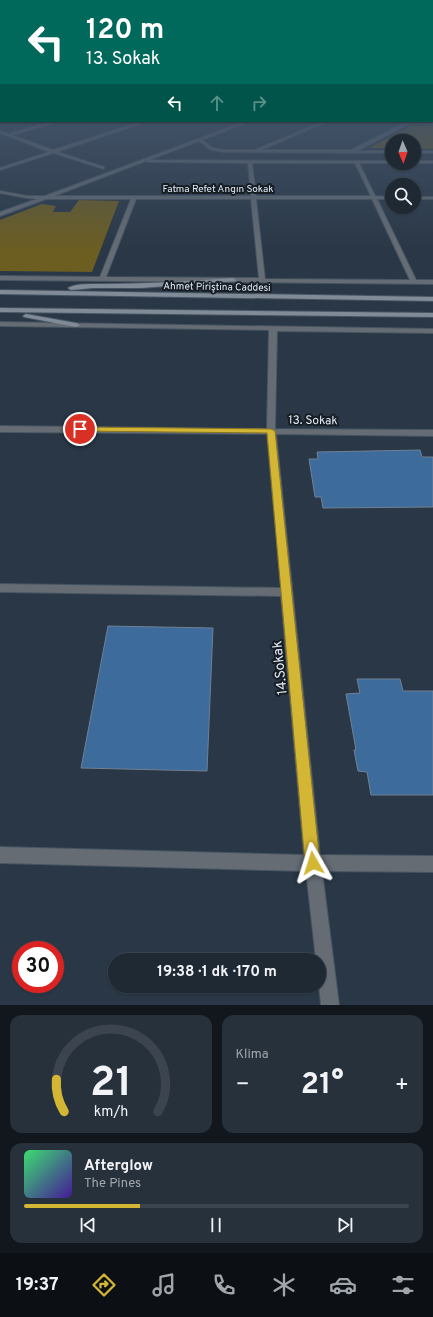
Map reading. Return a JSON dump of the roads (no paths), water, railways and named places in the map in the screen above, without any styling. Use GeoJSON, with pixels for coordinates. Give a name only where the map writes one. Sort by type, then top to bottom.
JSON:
{"type":"FeatureCollection","features":[{"type":"Feature","properties":{"kind":"street"},"geometry":{"type":"LineString","coordinates":[[0,169],[33,158]]}},
{"type":"Feature","properties":{"kind":"street"},"geometry":{"type":"LineString","coordinates":[[70,158],[102,168]]}},
{"type":"Feature","properties":{"kind":"street"},"geometry":{"type":"LineString","coordinates":[[0,214],[149,158]]}},
{"type":"Feature","properties":{"kind":"street"},"geometry":{"type":"LineString","coordinates":[[140,161],[385,162]]}},
{"type":"Feature","properties":{"kind":"street"},"geometry":{"type":"LineString","coordinates":[[250,161],[252,197],[262,281]]}},
{"type":"Feature","properties":{"kind":"street"},"geometry":{"type":"LineString","coordinates":[[356,162],[414,282]]}},
{"type":"Feature","properties":{"kind":"street"},"geometry":{"type":"LineString","coordinates":[[421,162],[433,162]]}},
{"type":"Feature","properties":{"kind":"street"},"geometry":{"type":"LineString","coordinates":[[96,171],[110,166]]}},
{"type":"Feature","properties":{"kind":"street"},"geometry":{"type":"LineString","coordinates":[[0,192],[27,197]]}},
{"type":"Feature","properties":{"kind":"street"},"geometry":{"type":"LineString","coordinates":[[20,200],[40,192]]}},
{"type":"Feature","properties":{"kind":"street","name":"Fatma Refet Angın Sokak"},"geometry":{"type":"LineString","coordinates":[[27,197],[385,198]]}},
{"type":"Feature","properties":{"kind":"street"},"geometry":{"type":"LineString","coordinates":[[103,278],[134,197]]}},
{"type":"Feature","properties":{"kind":"street"},"geometry":{"type":"LineString","coordinates":[[421,198],[433,198]]}},
{"type":"Feature","properties":{"kind":"street"},"geometry":{"type":"LineString","coordinates":[[0,278],[433,282]]}},
{"type":"Feature","properties":{"kind":"street"},"geometry":{"type":"LineString","coordinates":[[29,293],[93,286],[141,286],[233,280]]}},
{"type":"Feature","properties":{"kind":"street","name":"Ahmet Piriştina Caddesi"},"geometry":{"type":"LineString","coordinates":[[0,292],[433,299]]}},
{"type":"Feature","properties":{"kind":"street"},"geometry":{"type":"LineString","coordinates":[[0,311],[433,315]]}},
{"type":"Feature","properties":{"kind":"street"},"geometry":{"type":"LineString","coordinates":[[0,311],[76,325]]}},
{"type":"Feature","properties":{"kind":"street"},"geometry":{"type":"LineString","coordinates":[[0,324],[433,331]]}},
{"type":"Feature","properties":{"kind":"street","name":"14.Sokak"},"geometry":{"type":"LineString","coordinates":[[272,328],[271,431],[313,863],[330,1005]]}},
{"type":"Feature","properties":{"kind":"street","name":"13. Sokak"},"geometry":{"type":"LineString","coordinates":[[0,429],[433,434]]}},
{"type":"Feature","properties":{"kind":"street"},"geometry":{"type":"LineString","coordinates":[[0,588],[286,592]]}},
{"type":"Feature","properties":{"kind":"street"},"geometry":{"type":"LineString","coordinates":[[0,855],[313,863],[433,864]]}}]}
